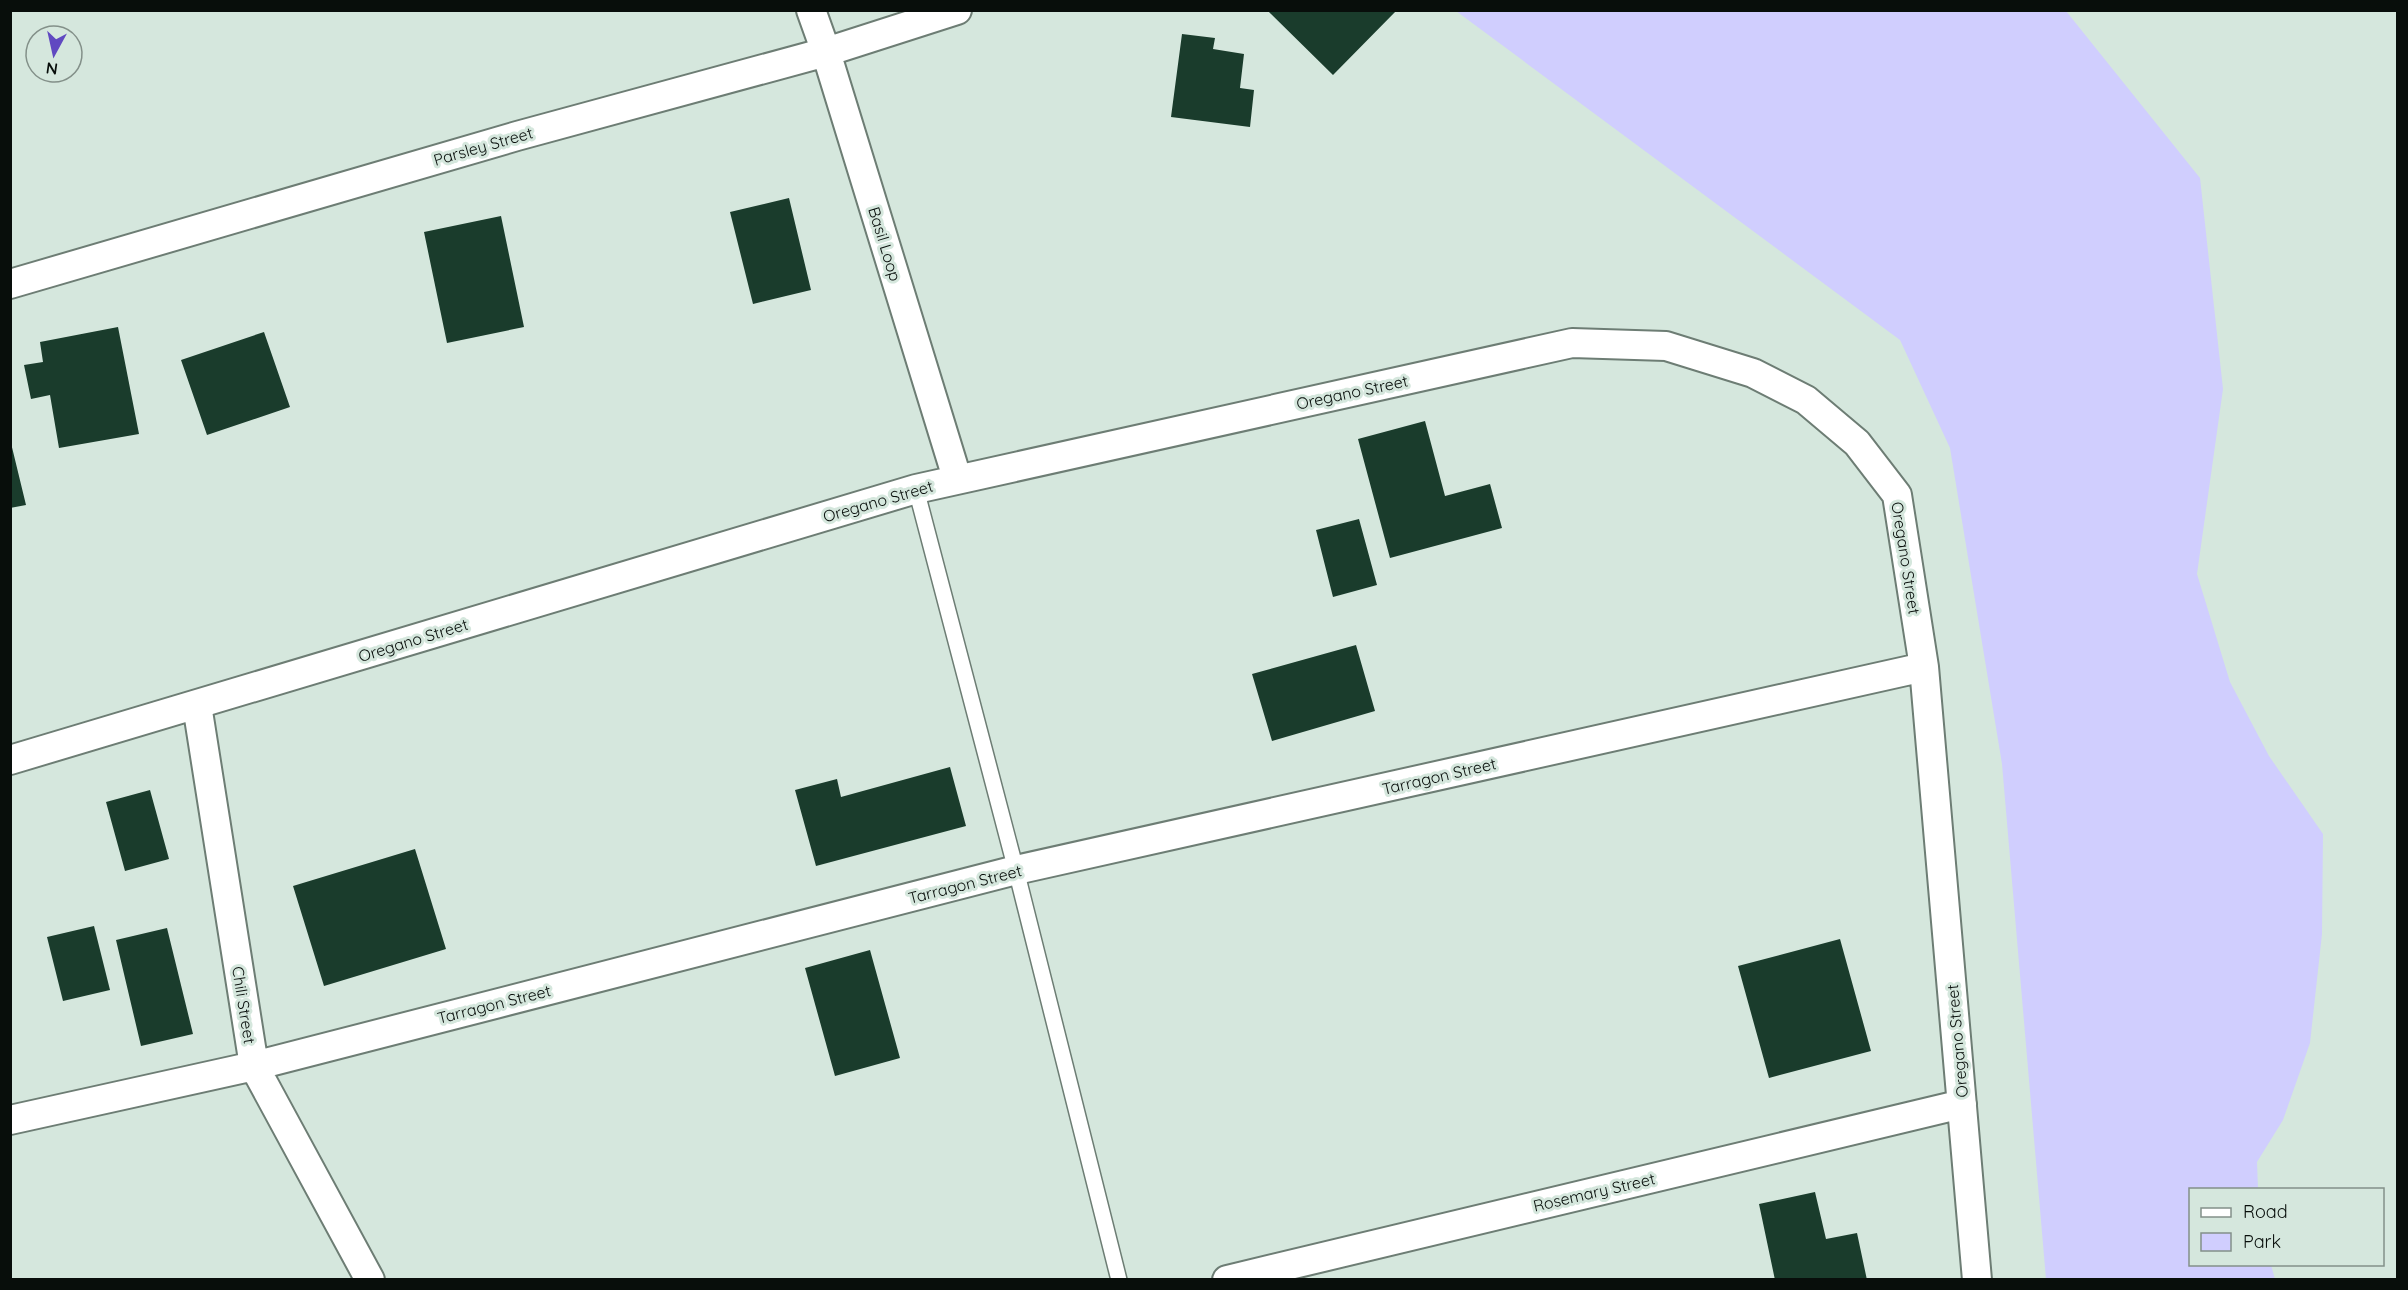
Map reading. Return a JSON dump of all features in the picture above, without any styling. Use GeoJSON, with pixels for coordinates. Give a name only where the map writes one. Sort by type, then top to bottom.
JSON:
{"type":"FeatureCollection","features":[{"type":"Feature","properties":{"kind":"street","name":"Basil Loop"},"geometry":{"type":"LineString","coordinates":[[811,10],[826,52],[957,478]]}},
{"type":"Feature","properties":{"kind":"street","name":"Parsley Street"},"geometry":{"type":"LineString","coordinates":[[10,284],[517,136],[826,52],[957,10]]}},
{"type":"Feature","properties":{"kind":"street","name":"Oregano Street"},"geometry":{"type":"LineString","coordinates":[[10,760],[957,478],[1572,343],[1666,346],[1753,373],[1806,400],[1857,443],[1897,495],[1924,667],[1977,1280]]}},
{"type":"Feature","properties":{"kind":"street","name":"Tarragon Street"},"geometry":{"type":"LineString","coordinates":[[10,1120],[254,1066],[1016,870],[1924,667]]}},
{"type":"Feature","properties":{"kind":"street","name":"Chili Street"},"geometry":{"type":"LineString","coordinates":[[197,705],[254,1066],[370,1280]]}},
{"type":"Feature","properties":{"kind":"street","name":"Rosemary Street"},"geometry":{"type":"LineString","coordinates":[[1227,1280],[1962,1104]]}},
{"type":"Feature","properties":{"kind":"lane"},"geometry":{"type":"LineString","coordinates":[[916,489],[1016,870],[1119,1280]]}},
{"type":"Feature","properties":{"kind":"green space"},"geometry":{"type":"Polygon","coordinates":[[[1456,11],[2066,11],[2200,178],[2223,389],[2197,574],[2230,682],[2269,756],[2323,834],[2322,934],[2310,1043],[2283,1120],[2257,1162],[2258,1188],[2189,1188],[2189,1266],[2271,1266],[2275,1279],[2046,1279],[2002,764],[1950,448],[1900,340],[1456,11]]]}},
{"type":"Feature","properties":{"kind":"building"},"geometry":{"type":"Polygon","coordinates":[[[1267,10],[1397,10],[1333,75],[1267,10]]]}},
{"type":"Feature","properties":{"kind":"building"},"geometry":{"type":"Polygon","coordinates":[[[1182,34],[1215,38],[1213,49],[1244,54],[1240,88],[1254,90],[1250,127],[1171,117],[1182,34]]]}},
{"type":"Feature","properties":{"kind":"building"},"geometry":{"type":"Polygon","coordinates":[[[789,198],[811,290],[753,304],[730,212],[789,198]]]}},
{"type":"Feature","properties":{"kind":"building"},"geometry":{"type":"Polygon","coordinates":[[[501,216],[524,327],[447,343],[424,232],[501,216]]]}},
{"type":"Feature","properties":{"kind":"building"},"geometry":{"type":"Polygon","coordinates":[[[118,327],[139,434],[59,448],[50,395],[31,399],[24,365],[43,362],[40,342],[118,327]]]}},
{"type":"Feature","properties":{"kind":"building"},"geometry":{"type":"Polygon","coordinates":[[[264,332],[290,407],[207,435],[181,360],[264,332]]]}},
{"type":"Feature","properties":{"kind":"building"},"geometry":{"type":"Polygon","coordinates":[[[1425,421],[1445,496],[1490,484],[1502,528],[1390,558],[1358,439],[1425,421]]]}},
{"type":"Feature","properties":{"kind":"building"},"geometry":{"type":"Polygon","coordinates":[[[10,439],[26,505],[10,508],[10,439]]]}},
{"type":"Feature","properties":{"kind":"building"},"geometry":{"type":"Polygon","coordinates":[[[1359,519],[1377,585],[1333,597],[1316,530],[1359,519]]]}},
{"type":"Feature","properties":{"kind":"building"},"geometry":{"type":"Polygon","coordinates":[[[1356,645],[1375,711],[1272,741],[1252,674],[1356,645]]]}},
{"type":"Feature","properties":{"kind":"building"},"geometry":{"type":"Polygon","coordinates":[[[950,767],[966,826],[816,866],[795,790],[837,779],[841,797],[950,767]]]}},
{"type":"Feature","properties":{"kind":"building"},"geometry":{"type":"Polygon","coordinates":[[[150,790],[169,859],[125,871],[106,802],[150,790]]]}},
{"type":"Feature","properties":{"kind":"building"},"geometry":{"type":"Polygon","coordinates":[[[415,849],[446,949],[324,986],[293,886],[415,849]]]}},
{"type":"Feature","properties":{"kind":"building"},"geometry":{"type":"Polygon","coordinates":[[[94,926],[110,990],[63,1001],[47,937],[94,926]]]}},
{"type":"Feature","properties":{"kind":"building"},"geometry":{"type":"Polygon","coordinates":[[[167,928],[193,1034],[141,1046],[116,940],[167,928]]]}},
{"type":"Feature","properties":{"kind":"building"},"geometry":{"type":"Polygon","coordinates":[[[1840,939],[1871,1051],[1769,1078],[1738,966],[1840,939]]]}},
{"type":"Feature","properties":{"kind":"building"},"geometry":{"type":"Polygon","coordinates":[[[870,950],[900,1058],[835,1076],[805,968],[870,950]]]}},
{"type":"Feature","properties":{"kind":"building"},"geometry":{"type":"Polygon","coordinates":[[[1815,1192],[1826,1239],[1857,1233],[1867,1280],[1775,1280],[1759,1204],[1815,1192]]]}}]}
